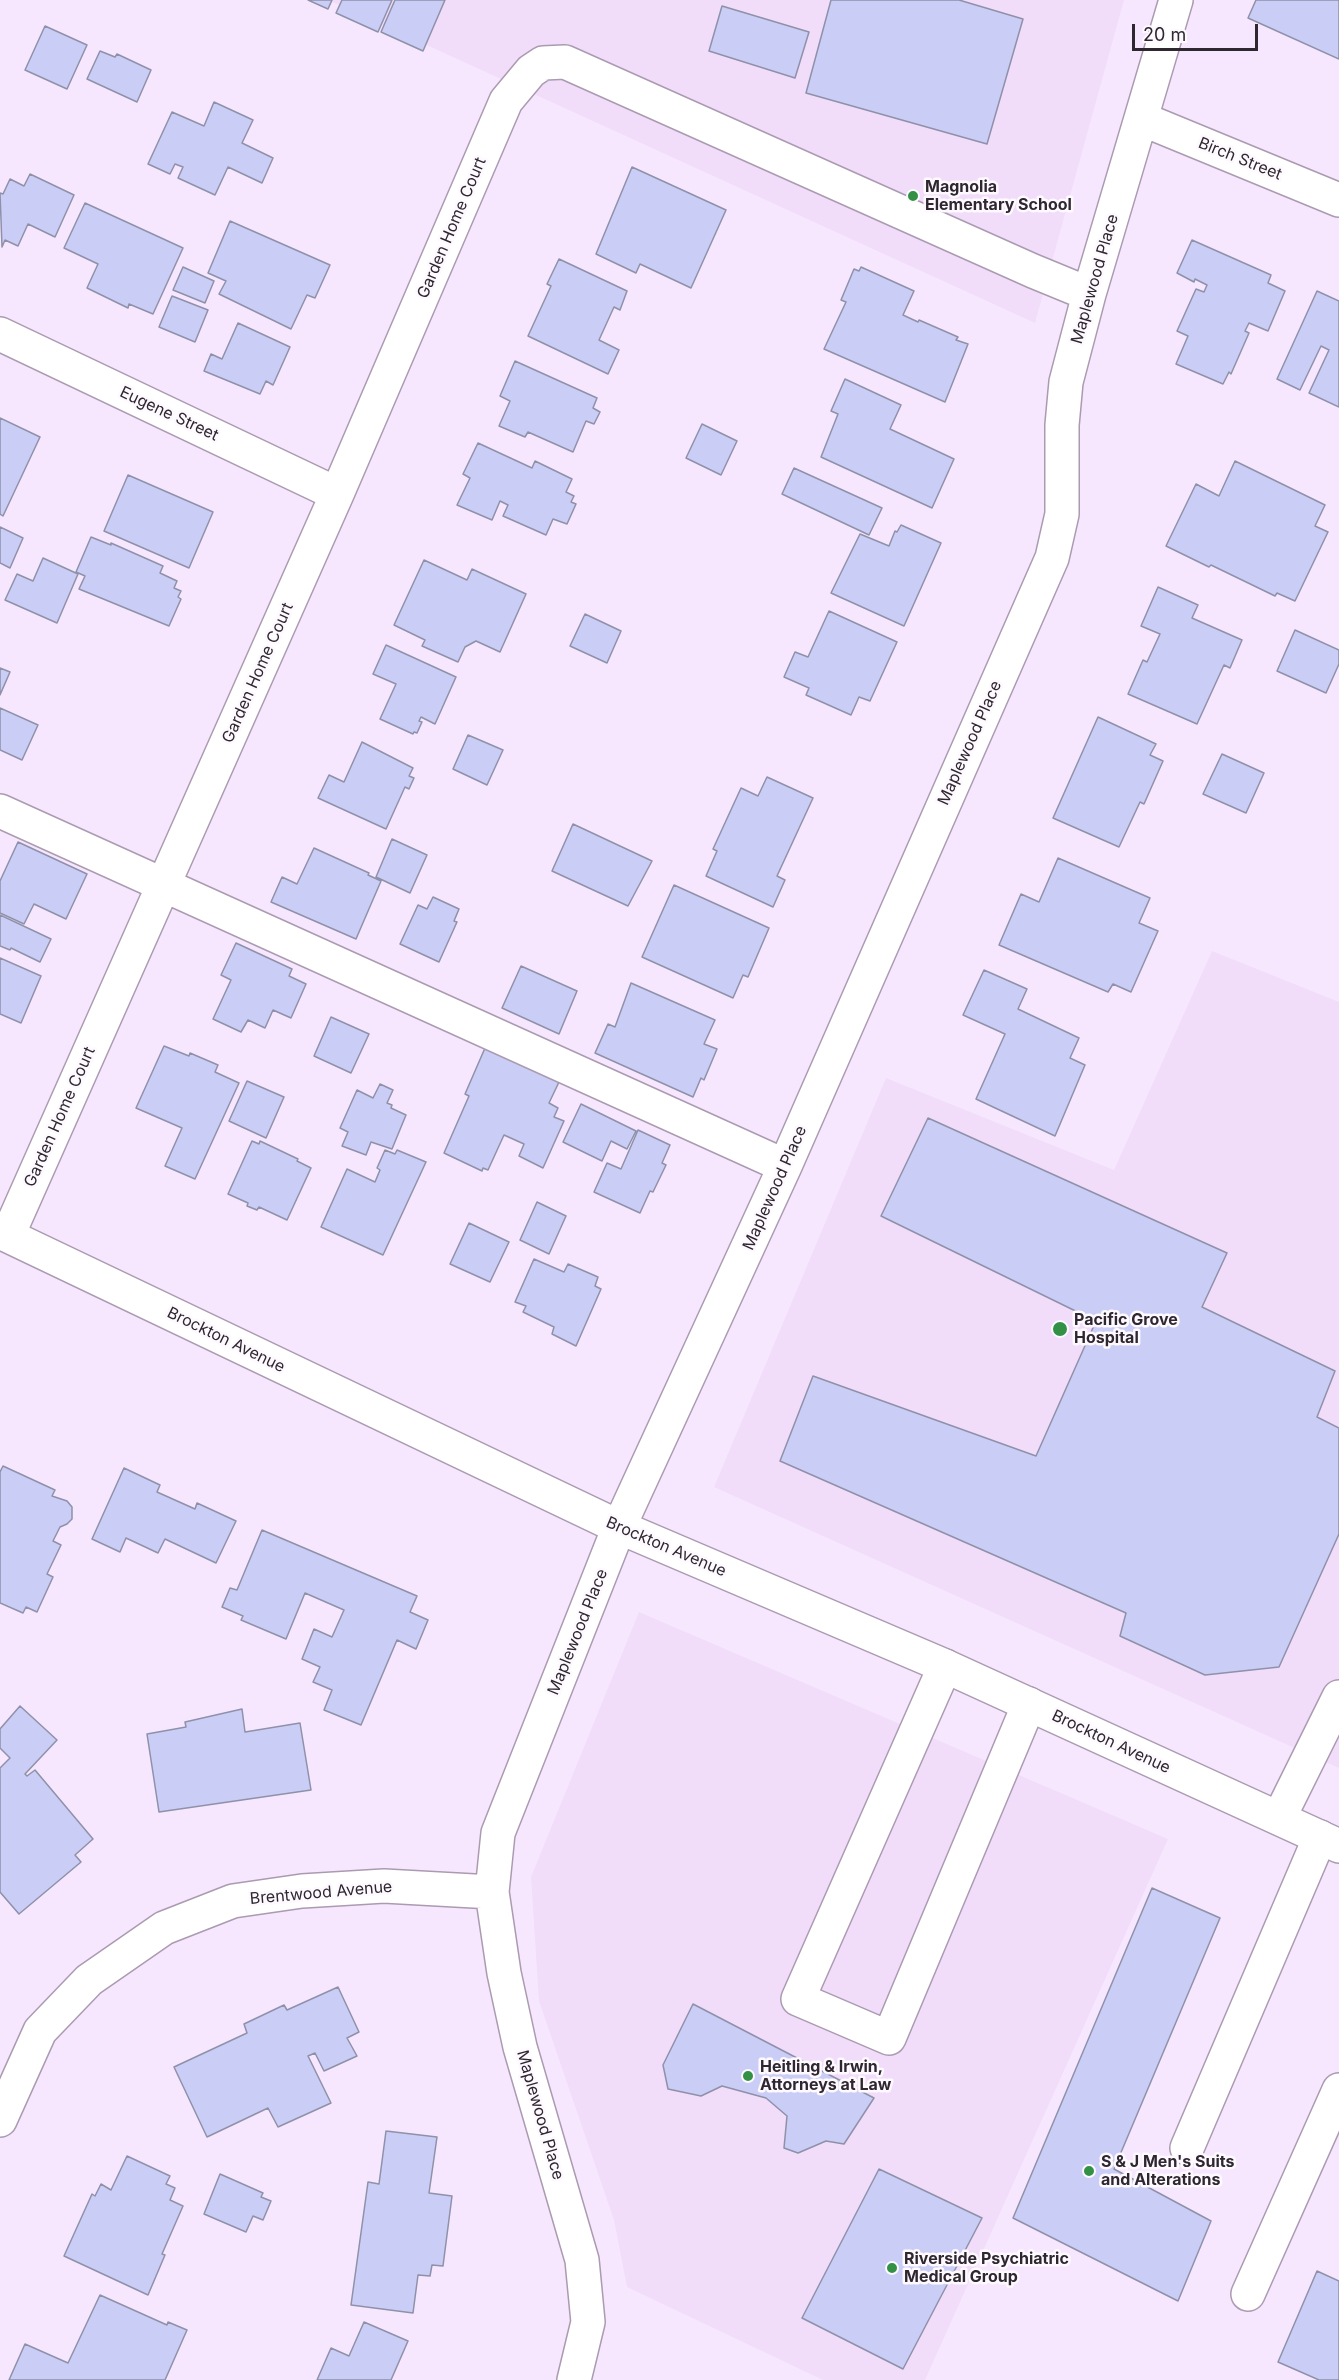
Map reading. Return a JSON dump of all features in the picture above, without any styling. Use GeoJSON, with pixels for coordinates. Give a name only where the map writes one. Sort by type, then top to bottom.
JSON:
{"type":"FeatureCollection","features":[{"type":"Feature","properties":{"kind":"street","name":"Maplewood Place"},"geometry":{"type":"LineString","coordinates":[[574,2380],[588,2322],[582,2260],[520,2047],[504,1973],[492,1892],[498,1833],[619,1527],[785,1166],[1052,558],[1062,514],[1062,425],[1066,382],[1089,294],[1176,0]]}},
{"type":"Feature","properties":{"kind":"street","name":"Garden Home Court"},"geometry":{"type":"LineString","coordinates":[[4,1234],[164,884],[337,494],[502,109],[531,70],[543,63],[565,62],[1089,294]]}},
{"type":"Feature","properties":{"kind":"street","name":"Birch Street"},"geometry":{"type":"LineString","coordinates":[[1142,119],[1339,200]]}},
{"type":"Feature","properties":{"kind":"street","name":"Eugene Street"},"geometry":{"type":"LineString","coordinates":[[0,334],[337,494]]}},
{"type":"Feature","properties":{"kind":"street"},"geometry":{"type":"LineString","coordinates":[[0,811],[785,1166]]}},
{"type":"Feature","properties":{"kind":"street","name":"Brockton Avenue"},"geometry":{"type":"LineString","coordinates":[[4,1234],[619,1527],[945,1666],[1329,1841]]}},
{"type":"Feature","properties":{"kind":"street"},"geometry":{"type":"LineString","coordinates":[[945,1666],[798,1999],[889,2038],[1029,1704]]}},
{"type":"Feature","properties":{"kind":"street"},"geometry":{"type":"LineString","coordinates":[[1279,1818],[1339,1697]]}},
{"type":"Feature","properties":{"kind":"street"},"geometry":{"type":"LineString","coordinates":[[1186,2148],[1329,1841]]}},
{"type":"Feature","properties":{"kind":"street","name":"Brentwood Avenue"},"geometry":{"type":"LineString","coordinates":[[0,2120],[40,2031],[89,1980],[164,1928],[233,1901],[302,1891],[384,1886],[492,1892]]}},
{"type":"Feature","properties":{"kind":"street"},"geometry":{"type":"LineString","coordinates":[[1248,2294],[1339,2090]]}},
{"type":"Feature","properties":{"kind":"shaded area","name":"Magnolia Elementary School"},"geometry":{"type":"Polygon","coordinates":[[[328,0],[1124,0],[1035,323],[328,0]]]}},
{"type":"Feature","properties":{"kind":"shaded area","name":"Pacific Grove Hospital"},"geometry":{"type":"Polygon","coordinates":[[[1212,951],[1339,1002],[1339,1768],[714,1487],[886,1078],[1114,1170],[1212,951]]]}},
{"type":"Feature","properties":{"kind":"shaded area"},"geometry":{"type":"Polygon","coordinates":[[[639,1612],[1168,1839],[925,2380],[823,2380],[627,2287],[614,2220],[539,2001],[531,1877],[639,1612]]]}},
{"type":"Feature","properties":{"kind":"building"},"geometry":{"type":"Polygon","coordinates":[[[308,0],[332,0],[328,9],[308,0]]]}},
{"type":"Feature","properties":{"kind":"building"},"geometry":{"type":"Polygon","coordinates":[[[342,0],[392,0],[378,32],[336,13],[342,0]]]}},
{"type":"Feature","properties":{"kind":"building"},"geometry":{"type":"Polygon","coordinates":[[[395,0],[445,0],[423,51],[381,32],[395,0]]]}},
{"type":"Feature","properties":{"kind":"building"},"geometry":{"type":"Polygon","coordinates":[[[831,0],[959,0],[1023,19],[987,144],[806,93],[831,0]]]}},
{"type":"Feature","properties":{"kind":"building"},"geometry":{"type":"Polygon","coordinates":[[[1256,0],[1339,0],[1339,59],[1248,18],[1256,0]]]}},
{"type":"Feature","properties":{"kind":"building"},"geometry":{"type":"Polygon","coordinates":[[[722,6],[809,32],[795,78],[709,51],[722,6]]]}},
{"type":"Feature","properties":{"kind":"building"},"geometry":{"type":"Polygon","coordinates":[[[45,26],[87,45],[67,89],[25,70],[45,26]]]}},
{"type":"Feature","properties":{"kind":"building"},"geometry":{"type":"Polygon","coordinates":[[[100,51],[115,57],[117,54],[151,70],[137,102],[87,79],[100,51]]]}},
{"type":"Feature","properties":{"kind":"building"},"geometry":{"type":"Polygon","coordinates":[[[214,102],[253,120],[242,143],[273,158],[262,183],[228,167],[215,195],[178,178],[183,167],[175,164],[170,174],[148,164],[172,112],[204,126],[214,102]]]}},
{"type":"Feature","properties":{"kind":"building"},"geometry":{"type":"Polygon","coordinates":[[[632,167],[726,210],[691,288],[640,264],[636,273],[596,254],[632,167]]]}},
{"type":"Feature","properties":{"kind":"building"},"geometry":{"type":"Polygon","coordinates":[[[30,174],[74,195],[55,237],[28,224],[18,246],[5,240],[2,247],[0,193],[3,194],[10,179],[24,186],[30,174]]]}},
{"type":"Feature","properties":{"kind":"building"},"geometry":{"type":"Polygon","coordinates":[[[85,203],[183,248],[153,314],[129,304],[128,308],[87,288],[98,264],[64,248],[85,203]]]}},
{"type":"Feature","properties":{"kind":"building"},"geometry":{"type":"Polygon","coordinates":[[[230,221],[330,265],[315,298],[307,295],[291,329],[219,294],[226,281],[208,273],[230,221]]]}},
{"type":"Feature","properties":{"kind":"building"},"geometry":{"type":"Polygon","coordinates":[[[1192,240],[1271,275],[1268,283],[1285,291],[1268,331],[1249,323],[1245,331],[1249,333],[1231,374],[1229,372],[1223,384],[1176,364],[1188,336],[1177,331],[1196,289],[1204,292],[1207,285],[1195,279],[1194,282],[1177,273],[1192,240]]]}},
{"type":"Feature","properties":{"kind":"building"},"geometry":{"type":"Polygon","coordinates":[[[559,259],[627,291],[620,310],[614,307],[599,340],[619,350],[608,374],[528,336],[551,286],[547,284],[559,259]]]}},
{"type":"Feature","properties":{"kind":"building"},"geometry":{"type":"Polygon","coordinates":[[[183,267],[214,281],[205,303],[173,290],[183,267]]]}},
{"type":"Feature","properties":{"kind":"building"},"geometry":{"type":"Polygon","coordinates":[[[861,267],[914,291],[903,315],[958,337],[956,340],[968,344],[945,402],[824,349],[846,302],[841,300],[854,269],[859,271],[861,267]]]}},
{"type":"Feature","properties":{"kind":"building"},"geometry":{"type":"Polygon","coordinates":[[[1317,291],[1339,301],[1339,407],[1309,393],[1329,350],[1321,346],[1300,390],[1277,379],[1317,291]]]}},
{"type":"Feature","properties":{"kind":"building"},"geometry":{"type":"Polygon","coordinates":[[[172,296],[208,310],[195,342],[159,327],[172,296]]]}},
{"type":"Feature","properties":{"kind":"building"},"geometry":{"type":"Polygon","coordinates":[[[238,323],[290,347],[273,385],[266,381],[260,394],[204,371],[211,354],[222,359],[238,323]]]}},
{"type":"Feature","properties":{"kind":"building"},"geometry":{"type":"Polygon","coordinates":[[[515,361],[597,398],[593,408],[600,412],[594,424],[586,421],[573,452],[528,432],[525,437],[499,426],[510,401],[500,396],[515,361]]]}},
{"type":"Feature","properties":{"kind":"building"},"geometry":{"type":"Polygon","coordinates":[[[845,379],[901,405],[890,429],[954,459],[932,508],[821,457],[838,414],[831,411],[845,379]]]}},
{"type":"Feature","properties":{"kind":"building"},"geometry":{"type":"Polygon","coordinates":[[[0,418],[40,437],[3,516],[0,514],[0,418]]]}},
{"type":"Feature","properties":{"kind":"building"},"geometry":{"type":"Polygon","coordinates":[[[702,424],[737,441],[721,475],[686,458],[702,424]]]}},
{"type":"Feature","properties":{"kind":"building"},"geometry":{"type":"Polygon","coordinates":[[[478,443],[532,468],[535,461],[572,479],[566,492],[574,496],[571,502],[576,504],[567,524],[553,519],[546,535],[503,516],[508,505],[500,501],[492,520],[457,505],[470,478],[463,474],[478,443]]]}},
{"type":"Feature","properties":{"kind":"building"},"geometry":{"type":"Polygon","coordinates":[[[1235,461],[1325,505],[1315,526],[1328,532],[1295,601],[1277,593],[1275,596],[1166,546],[1196,484],[1219,496],[1235,461]]]}},
{"type":"Feature","properties":{"kind":"building"},"geometry":{"type":"Polygon","coordinates":[[[794,468],[882,508],[869,535],[782,494],[794,468]]]}},
{"type":"Feature","properties":{"kind":"building"},"geometry":{"type":"Polygon","coordinates":[[[128,475],[213,512],[189,568],[104,531],[128,475]]]}},
{"type":"Feature","properties":{"kind":"building"},"geometry":{"type":"Polygon","coordinates":[[[901,525],[941,543],[904,626],[831,593],[860,534],[889,546],[895,531],[897,532],[901,525]]]}},
{"type":"Feature","properties":{"kind":"building"},"geometry":{"type":"Polygon","coordinates":[[[0,527],[23,538],[10,568],[0,563],[0,527]]]}},
{"type":"Feature","properties":{"kind":"building"},"geometry":{"type":"Polygon","coordinates":[[[91,537],[111,545],[111,543],[163,566],[160,573],[177,581],[174,588],[181,591],[178,597],[181,599],[169,626],[79,589],[85,576],[76,572],[91,537]]]}},
{"type":"Feature","properties":{"kind":"building"},"geometry":{"type":"Polygon","coordinates":[[[43,558],[78,574],[57,623],[5,600],[17,574],[33,581],[43,558]]]}},
{"type":"Feature","properties":{"kind":"building"},"geometry":{"type":"Polygon","coordinates":[[[424,560],[467,580],[472,569],[526,594],[500,652],[476,641],[465,647],[458,662],[422,646],[425,640],[394,625],[424,560]]]}},
{"type":"Feature","properties":{"kind":"building"},"geometry":{"type":"Polygon","coordinates":[[[1158,587],[1198,605],[1192,618],[1242,640],[1230,668],[1224,665],[1197,724],[1128,694],[1143,660],[1147,662],[1160,634],[1141,626],[1158,587]]]}},
{"type":"Feature","properties":{"kind":"building"},"geometry":{"type":"Polygon","coordinates":[[[829,611],[897,642],[870,701],[859,697],[851,715],[806,695],[809,688],[784,677],[795,652],[808,657],[829,611]]]}},
{"type":"Feature","properties":{"kind":"building"},"geometry":{"type":"Polygon","coordinates":[[[585,614],[621,631],[607,663],[570,646],[585,614]]]}},
{"type":"Feature","properties":{"kind":"building"},"geometry":{"type":"Polygon","coordinates":[[[1295,630],[1339,650],[1339,664],[1326,693],[1277,671],[1295,630]]]}},
{"type":"Feature","properties":{"kind":"building"},"geometry":{"type":"Polygon","coordinates":[[[386,645],[456,677],[435,724],[421,717],[419,721],[422,722],[417,733],[413,734],[380,719],[396,684],[373,674],[386,645]]]}},
{"type":"Feature","properties":{"kind":"building"},"geometry":{"type":"Polygon","coordinates":[[[0,668],[10,672],[0,695],[0,668]]]}},
{"type":"Feature","properties":{"kind":"building"},"geometry":{"type":"Polygon","coordinates":[[[0,708],[38,725],[22,760],[0,750],[0,708]]]}},
{"type":"Feature","properties":{"kind":"building"},"geometry":{"type":"Polygon","coordinates":[[[1098,717],[1156,744],[1150,755],[1163,761],[1144,804],[1140,802],[1119,847],[1053,818],[1098,717]]]}},
{"type":"Feature","properties":{"kind":"building"},"geometry":{"type":"Polygon","coordinates":[[[468,735],[503,750],[487,785],[453,769],[468,735]]]}},
{"type":"Feature","properties":{"kind":"building"},"geometry":{"type":"Polygon","coordinates":[[[362,742],[413,768],[409,776],[414,778],[409,789],[405,787],[386,829],[318,798],[329,775],[344,782],[362,742]]]}},
{"type":"Feature","properties":{"kind":"building"},"geometry":{"type":"Polygon","coordinates":[[[1222,754],[1264,773],[1246,813],[1203,794],[1222,754]]]}},
{"type":"Feature","properties":{"kind":"building"},"geometry":{"type":"Polygon","coordinates":[[[767,777],[813,798],[777,876],[785,880],[773,907],[706,876],[717,851],[713,849],[741,788],[758,796],[767,777]]]}},
{"type":"Feature","properties":{"kind":"building"},"geometry":{"type":"Polygon","coordinates":[[[573,824],[652,861],[628,906],[552,871],[573,824]]]}},
{"type":"Feature","properties":{"kind":"building"},"geometry":{"type":"Polygon","coordinates":[[[392,839],[427,855],[410,893],[376,877],[392,839]]]}},
{"type":"Feature","properties":{"kind":"building"},"geometry":{"type":"Polygon","coordinates":[[[18,842],[87,874],[66,919],[34,904],[24,924],[0,913],[0,881],[18,842]]]}},
{"type":"Feature","properties":{"kind":"building"},"geometry":{"type":"Polygon","coordinates":[[[314,848],[369,873],[368,875],[381,881],[356,939],[271,902],[282,877],[297,884],[314,848]]]}},
{"type":"Feature","properties":{"kind":"building"},"geometry":{"type":"Polygon","coordinates":[[[1058,858],[1150,898],[1139,923],[1158,931],[1131,992],[1113,984],[1108,992],[999,945],[1021,894],[1039,902],[1058,858]]]}},
{"type":"Feature","properties":{"kind":"building"},"geometry":{"type":"Polygon","coordinates":[[[674,885],[769,928],[748,977],[743,975],[733,998],[642,957],[674,885]]]}},
{"type":"Feature","properties":{"kind":"building"},"geometry":{"type":"Polygon","coordinates":[[[433,897],[459,909],[454,921],[457,922],[439,962],[400,944],[418,905],[427,909],[433,897]]]}},
{"type":"Feature","properties":{"kind":"building"},"geometry":{"type":"Polygon","coordinates":[[[0,915],[51,939],[40,962],[11,948],[10,950],[0,946],[0,915]]]}},
{"type":"Feature","properties":{"kind":"building"},"geometry":{"type":"Polygon","coordinates":[[[236,943],[292,969],[289,976],[306,984],[291,1018],[273,1010],[265,1028],[248,1020],[241,1032],[213,1019],[231,980],[221,975],[236,943]]]}},
{"type":"Feature","properties":{"kind":"building"},"geometry":{"type":"Polygon","coordinates":[[[0,958],[41,976],[21,1023],[0,1014],[0,958]]]}},
{"type":"Feature","properties":{"kind":"building"},"geometry":{"type":"Polygon","coordinates":[[[521,966],[577,991],[559,1034],[502,1008],[521,966]]]}},
{"type":"Feature","properties":{"kind":"building"},"geometry":{"type":"Polygon","coordinates":[[[984,970],[1027,989],[1018,1009],[1079,1038],[1070,1058],[1085,1065],[1055,1136],[976,1099],[1005,1034],[963,1015],[984,970]]]}},
{"type":"Feature","properties":{"kind":"building"},"geometry":{"type":"Polygon","coordinates":[[[631,983],[715,1020],[704,1044],[717,1049],[704,1080],[701,1078],[693,1097],[595,1053],[608,1024],[615,1027],[631,983]]]}},
{"type":"Feature","properties":{"kind":"building"},"geometry":{"type":"Polygon","coordinates":[[[331,1017],[369,1034],[351,1073],[314,1056],[331,1017]]]}},
{"type":"Feature","properties":{"kind":"building"},"geometry":{"type":"Polygon","coordinates":[[[164,1046],[189,1056],[190,1053],[218,1065],[215,1072],[239,1083],[195,1179],[165,1166],[182,1128],[136,1108],[164,1046]]]}},
{"type":"Feature","properties":{"kind":"building"},"geometry":{"type":"Polygon","coordinates":[[[485,1048],[559,1082],[549,1103],[558,1108],[554,1117],[564,1121],[543,1168],[519,1156],[524,1144],[504,1135],[488,1170],[483,1168],[482,1171],[444,1153],[469,1096],[465,1094],[485,1048]]]}},
{"type":"Feature","properties":{"kind":"building"},"geometry":{"type":"Polygon","coordinates":[[[247,1081],[284,1097],[266,1138],[229,1121],[247,1081]]]}},
{"type":"Feature","properties":{"kind":"building"},"geometry":{"type":"Polygon","coordinates":[[[380,1084],[393,1090],[387,1103],[392,1105],[391,1108],[406,1115],[392,1149],[371,1142],[366,1155],[342,1146],[348,1132],[340,1128],[357,1090],[373,1098],[380,1084]]]}},
{"type":"Feature","properties":{"kind":"building"},"geometry":{"type":"Polygon","coordinates":[[[581,1104],[636,1131],[627,1149],[611,1141],[602,1161],[563,1142],[581,1104]]]}},
{"type":"Feature","properties":{"kind":"building"},"geometry":{"type":"Polygon","coordinates":[[[928,1118],[1227,1253],[1202,1307],[1335,1371],[1317,1417],[1339,1428],[1339,1534],[1279,1667],[1205,1675],[1120,1636],[1126,1613],[780,1461],[813,1376],[1036,1456],[1096,1321],[881,1216],[928,1118]]]}},
{"type":"Feature","properties":{"kind":"building"},"geometry":{"type":"Polygon","coordinates":[[[638,1130],[670,1145],[662,1163],[666,1165],[640,1213],[594,1192],[607,1163],[621,1169],[638,1130]]]}},
{"type":"Feature","properties":{"kind":"building"},"geometry":{"type":"Polygon","coordinates":[[[252,1141],[259,1144],[260,1141],[298,1159],[297,1161],[311,1168],[287,1220],[259,1207],[257,1210],[247,1206],[248,1203],[228,1194],[252,1141]]]}},
{"type":"Feature","properties":{"kind":"building"},"geometry":{"type":"Polygon","coordinates":[[[385,1150],[395,1154],[397,1150],[426,1162],[383,1255],[321,1227],[347,1169],[375,1182],[380,1170],[377,1168],[385,1150]]]}},
{"type":"Feature","properties":{"kind":"building"},"geometry":{"type":"Polygon","coordinates":[[[537,1202],[566,1216],[549,1254],[520,1240],[537,1202]]]}},
{"type":"Feature","properties":{"kind":"building"},"geometry":{"type":"Polygon","coordinates":[[[469,1223],[509,1242],[490,1282],[450,1264],[469,1223]]]}},
{"type":"Feature","properties":{"kind":"building"},"geometry":{"type":"Polygon","coordinates":[[[534,1259],[564,1272],[568,1264],[598,1277],[595,1286],[601,1289],[576,1346],[552,1334],[554,1327],[523,1312],[526,1306],[515,1302],[534,1259]]]}},
{"type":"Feature","properties":{"kind":"building"},"geometry":{"type":"Polygon","coordinates":[[[3,1466],[55,1490],[52,1496],[67,1501],[72,1507],[72,1519],[60,1527],[53,1541],[61,1545],[47,1574],[53,1577],[37,1612],[26,1607],[23,1613],[0,1603],[0,1472],[3,1466]]]}},
{"type":"Feature","properties":{"kind":"building"},"geometry":{"type":"Polygon","coordinates":[[[124,1468],[160,1485],[157,1492],[195,1509],[197,1503],[236,1521],[216,1563],[165,1539],[158,1553],[126,1538],[120,1552],[92,1539],[124,1468]]]}},
{"type":"Feature","properties":{"kind":"building"},"geometry":{"type":"Polygon","coordinates":[[[262,1530],[417,1596],[410,1612],[428,1620],[416,1649],[397,1640],[361,1725],[324,1710],[332,1690],[313,1682],[320,1667],[302,1659],[314,1629],[332,1637],[344,1610],[305,1593],[286,1639],[241,1620],[243,1616],[222,1607],[230,1588],[237,1590],[262,1530]]]}},
{"type":"Feature","properties":{"kind":"building"},"geometry":{"type":"Polygon","coordinates":[[[20,1706],[57,1740],[25,1774],[27,1776],[35,1770],[93,1839],[75,1855],[81,1862],[19,1914],[0,1892],[0,1768],[10,1758],[0,1748],[0,1729],[20,1706]]]}},
{"type":"Feature","properties":{"kind":"building"},"geometry":{"type":"Polygon","coordinates":[[[242,1709],[245,1732],[300,1723],[311,1790],[159,1812],[147,1734],[186,1727],[185,1722],[242,1709]]]}},
{"type":"Feature","properties":{"kind":"building"},"geometry":{"type":"Polygon","coordinates":[[[1152,1888],[1220,1918],[1114,2169],[1211,2221],[1178,2301],[1013,2218],[1152,1888]]]}},
{"type":"Feature","properties":{"kind":"building"},"geometry":{"type":"Polygon","coordinates":[[[338,1987],[359,2032],[347,2038],[357,2056],[324,2071],[315,2053],[308,2056],[331,2103],[278,2127],[268,2108],[207,2137],[174,2067],[247,2033],[244,2024],[284,2005],[287,2010],[338,1987]]]}},
{"type":"Feature","properties":{"kind":"building","name":"Heitling & Irwin, Attorneys at Law"},"geometry":{"type":"Polygon","coordinates":[[[693,2004],[874,2098],[844,2144],[826,2141],[798,2153],[784,2148],[787,2116],[766,2098],[722,2086],[701,2096],[668,2089],[663,2065],[693,2004]]]}},
{"type":"Feature","properties":{"kind":"building"},"geometry":{"type":"Polygon","coordinates":[[[386,2131],[437,2137],[429,2193],[452,2196],[443,2266],[432,2265],[430,2276],[418,2275],[413,2313],[351,2305],[368,2182],[379,2184],[386,2131]]]}},
{"type":"Feature","properties":{"kind":"building"},"geometry":{"type":"Polygon","coordinates":[[[127,2156],[170,2176],[166,2184],[175,2188],[170,2200],[183,2206],[162,2254],[165,2255],[148,2295],[64,2256],[92,2194],[95,2196],[101,2184],[111,2190],[127,2156]]]}},
{"type":"Feature","properties":{"kind":"building","name":"Riverside Psychiatric Medical Group"},"geometry":{"type":"Polygon","coordinates":[[[879,2169],[982,2218],[903,2369],[802,2318],[879,2169]]]}},
{"type":"Feature","properties":{"kind":"building"},"geometry":{"type":"Polygon","coordinates":[[[220,2174],[263,2193],[261,2197],[271,2201],[263,2220],[253,2216],[246,2232],[204,2214],[220,2174]]]}},
{"type":"Feature","properties":{"kind":"building"},"geometry":{"type":"Polygon","coordinates":[[[1317,2271],[1339,2281],[1339,2380],[1319,2380],[1278,2362],[1317,2271]]]}},
{"type":"Feature","properties":{"kind":"building"},"geometry":{"type":"Polygon","coordinates":[[[100,2295],[167,2325],[168,2322],[187,2330],[165,2380],[9,2380],[25,2344],[68,2363],[100,2295]]]}},
{"type":"Feature","properties":{"kind":"building"},"geometry":{"type":"Polygon","coordinates":[[[364,2322],[408,2341],[391,2380],[317,2380],[331,2348],[349,2356],[364,2322]]]}},
{"type":"Feature","properties":{"kind":"place","name":"Magnolia Elementary School"},"geometry":{"type":"Point","coordinates":[913,196]}},
{"type":"Feature","properties":{"kind":"place","name":"Pacific Grove Hospital"},"geometry":{"type":"Point","coordinates":[1060,1329]}},
{"type":"Feature","properties":{"kind":"place","name":"Heitling & Irwin, Attorneys at Law"},"geometry":{"type":"Point","coordinates":[748,2076]}},
{"type":"Feature","properties":{"kind":"place","name":"S & J Men's Suits and Alterations"},"geometry":{"type":"Point","coordinates":[1089,2171]}},
{"type":"Feature","properties":{"kind":"place","name":"Riverside Psychiatric Medical Group"},"geometry":{"type":"Point","coordinates":[892,2268]}}]}
